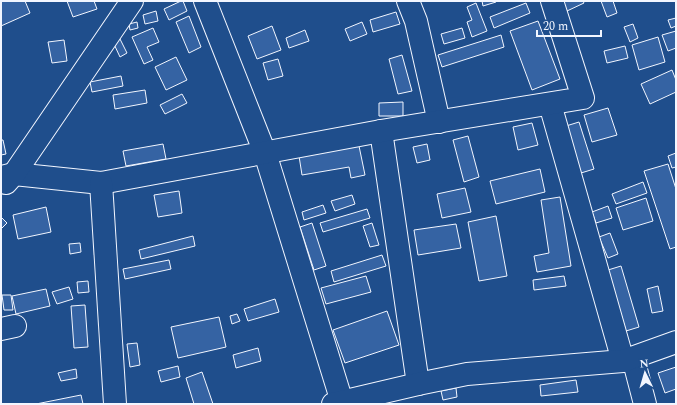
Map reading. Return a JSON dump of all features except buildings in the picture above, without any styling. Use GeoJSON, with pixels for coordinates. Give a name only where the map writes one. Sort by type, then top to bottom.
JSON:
{"type":"FeatureCollection","features":[{"type":"Feature","properties":{"kind":"street"},"geometry":{"type":"LineString","coordinates":[[6,180],[132,1]]}},
{"type":"Feature","properties":{"kind":"street"},"geometry":{"type":"LineString","coordinates":[[205,1],[265,153],[338,403],[467,374],[628,359],[676,342]]}},
{"type":"Feature","properties":{"kind":"street"},"geometry":{"type":"LineString","coordinates":[[408,1],[416,21],[439,122]]}},
{"type":"Feature","properties":{"kind":"street"},"geometry":{"type":"LineString","coordinates":[[6,180],[101,183],[381,132],[583,98],[552,1]]}},
{"type":"Feature","properties":{"kind":"street"},"geometry":{"type":"LineString","coordinates":[[550,104],[628,359],[644,404]]}},
{"type":"Feature","properties":{"kind":"street"},"geometry":{"type":"LineString","coordinates":[[381,132],[418,384]]}},
{"type":"Feature","properties":{"kind":"street"},"geometry":{"type":"LineString","coordinates":[[101,183],[115,404]]}}]}
